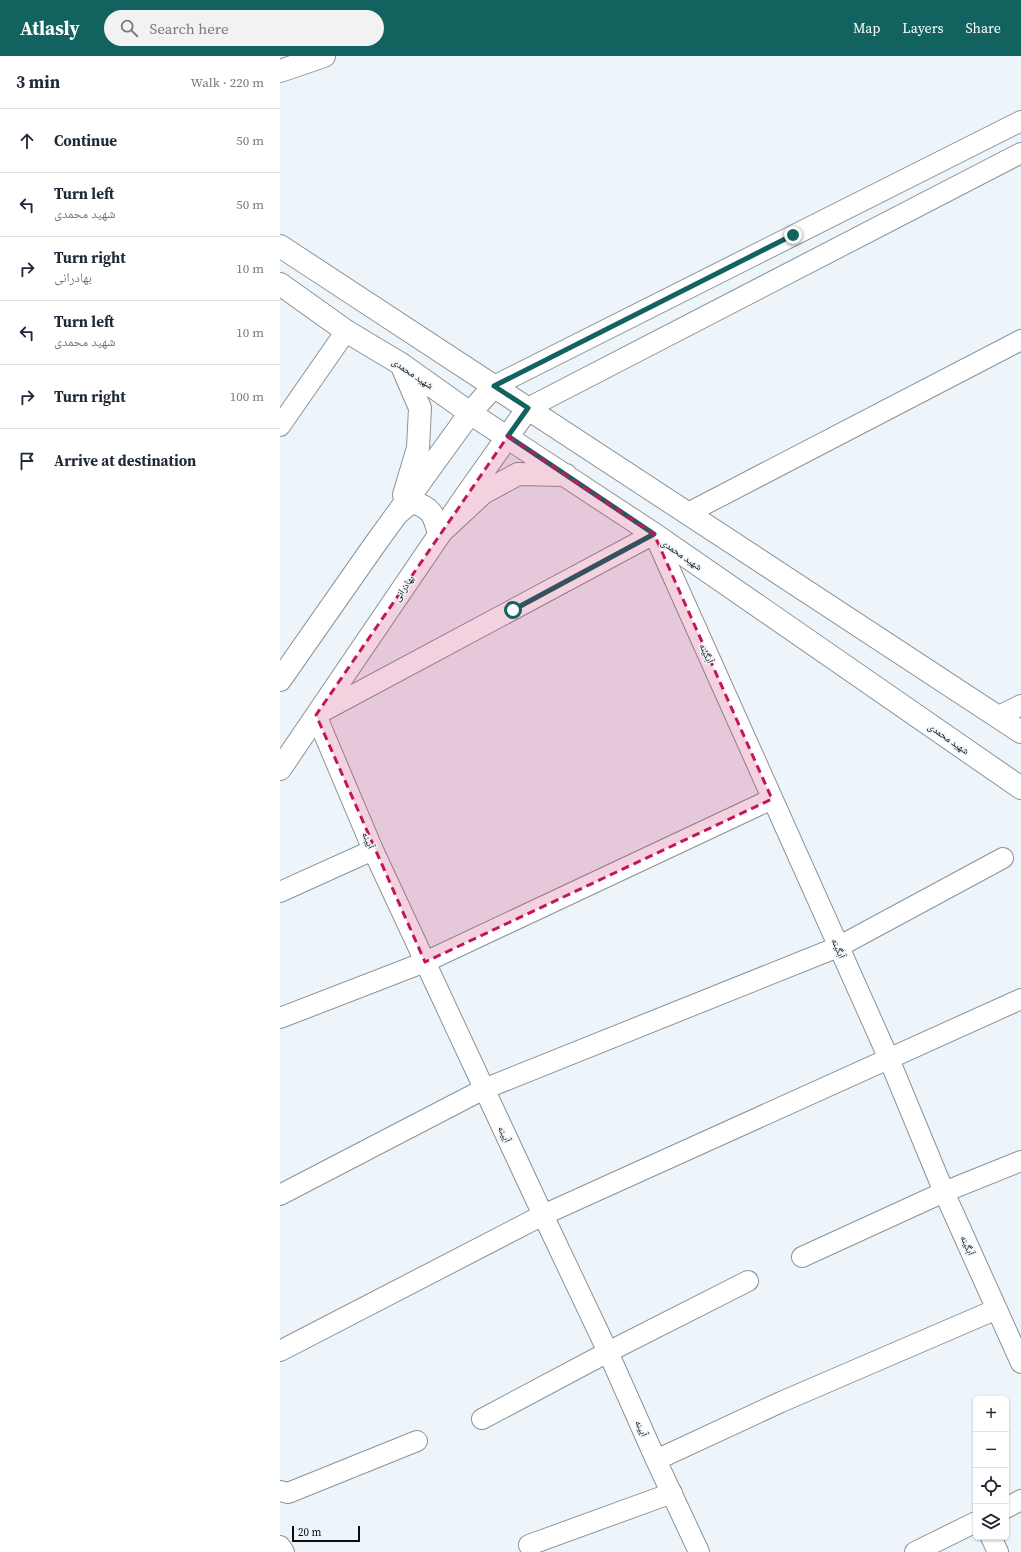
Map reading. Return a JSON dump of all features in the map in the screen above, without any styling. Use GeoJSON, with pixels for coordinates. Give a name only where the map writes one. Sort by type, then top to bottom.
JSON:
{"type":"FeatureCollection","features":[{"type":"Feature","properties":{"kind":"street"},"geometry":{"type":"LineString","coordinates":[[280,71],[324,56]]}},
{"type":"Feature","properties":{"kind":"street"},"geometry":{"type":"LineString","coordinates":[[280,680],[470,413],[494,386],[1021,120]]}},
{"type":"Feature","properties":{"kind":"street"},"geometry":{"type":"LineString","coordinates":[[528,408],[1021,153]]}},
{"type":"Feature","properties":{"kind":"street"},"geometry":{"type":"LineString","coordinates":[[280,246],[1000,716],[1021,732]]}},
{"type":"Feature","properties":{"kind":"street","name":"شهید محمدی"},"geometry":{"type":"LineString","coordinates":[[280,284],[346,331],[401,364],[470,413],[508,436],[654,534],[1021,788]]}},
{"type":"Feature","properties":{"kind":"street"},"geometry":{"type":"LineString","coordinates":[[280,426],[346,331]]}},
{"type":"Feature","properties":{"kind":"street"},"geometry":{"type":"LineString","coordinates":[[688,513],[1021,340]]}},
{"type":"Feature","properties":{"kind":"street"},"geometry":{"type":"LineString","coordinates":[[398,513],[418,448],[420,408],[401,364]]}},
{"type":"Feature","properties":{"kind":"street","name":"بهادرانی"},"geometry":{"type":"LineString","coordinates":[[280,769],[439,534],[528,408]]}},
{"type":"Feature","properties":{"kind":"street"},"geometry":{"type":"LineString","coordinates":[[398,513],[412,502],[423,505],[432,512],[439,534],[483,493],[518,474],[566,475]]}},
{"type":"Feature","properties":{"kind":"street"},"geometry":{"type":"LineString","coordinates":[[316,715],[654,534]]}},
{"type":"Feature","properties":{"kind":"street","name":"آبگینه"},"geometry":{"type":"LineString","coordinates":[[654,534],[889,1059],[944,1192],[997,1309],[1016,1338],[1021,1364]]}},
{"type":"Feature","properties":{"kind":"street"},"geometry":{"type":"LineString","coordinates":[[1000,716],[1021,705]]}},
{"type":"Feature","properties":{"kind":"street","name":"آیینه"},"geometry":{"type":"LineString","coordinates":[[316,715],[373,850],[608,1352],[699,1552]]}},
{"type":"Feature","properties":{"kind":"street"},"geometry":{"type":"LineString","coordinates":[[280,1018],[425,962],[772,799]]}},
{"type":"Feature","properties":{"kind":"street"},"geometry":{"type":"LineString","coordinates":[[280,892],[373,850]]}},
{"type":"Feature","properties":{"kind":"street"},"geometry":{"type":"LineString","coordinates":[[280,1195],[484,1088],[838,947],[1003,858]]}},
{"type":"Feature","properties":{"kind":"street"},"geometry":{"type":"LineString","coordinates":[[280,1351],[543,1215],[1021,999]]}},
{"type":"Feature","properties":{"kind":"street"},"geometry":{"type":"LineString","coordinates":[[802,1257],[944,1192],[1021,1160]]}},
{"type":"Feature","properties":{"kind":"street"},"geometry":{"type":"LineString","coordinates":[[482,1419],[608,1352],[748,1281]]}},
{"type":"Feature","properties":{"kind":"street"},"geometry":{"type":"LineString","coordinates":[[656,1460],[781,1402],[997,1309]]}},
{"type":"Feature","properties":{"kind":"street"},"geometry":{"type":"LineString","coordinates":[[280,1491],[288,1493],[417,1441]]}},
{"type":"Feature","properties":{"kind":"street"},"geometry":{"type":"LineString","coordinates":[[529,1545],[672,1493]]}},
{"type":"Feature","properties":{"kind":"street"},"geometry":{"type":"LineString","coordinates":[[1009,1506],[1021,1500]]}},
{"type":"Feature","properties":{"kind":"street"},"geometry":{"type":"LineString","coordinates":[[915,1552],[973,1523]]}},
{"type":"Feature","properties":{"kind":"street"},"geometry":{"type":"LineString","coordinates":[[992,1540],[998,1552]]}},
{"type":"Feature","properties":{"kind":"street"},"geometry":{"type":"LineString","coordinates":[[280,1546],[284,1552]]}},
{"type":"Feature","properties":{"kind":"highlighted area"},"geometry":{"type":"Polygon","coordinates":[[[508,436],[654,534],[772,799],[425,962],[316,715],[508,436]]]}},
{"type":"Feature","properties":{"kind":"route"},"geometry":{"type":"LineString","coordinates":[[513,610],[654,534],[508,436],[528,408],[494,386],[793,235]]}}]}
